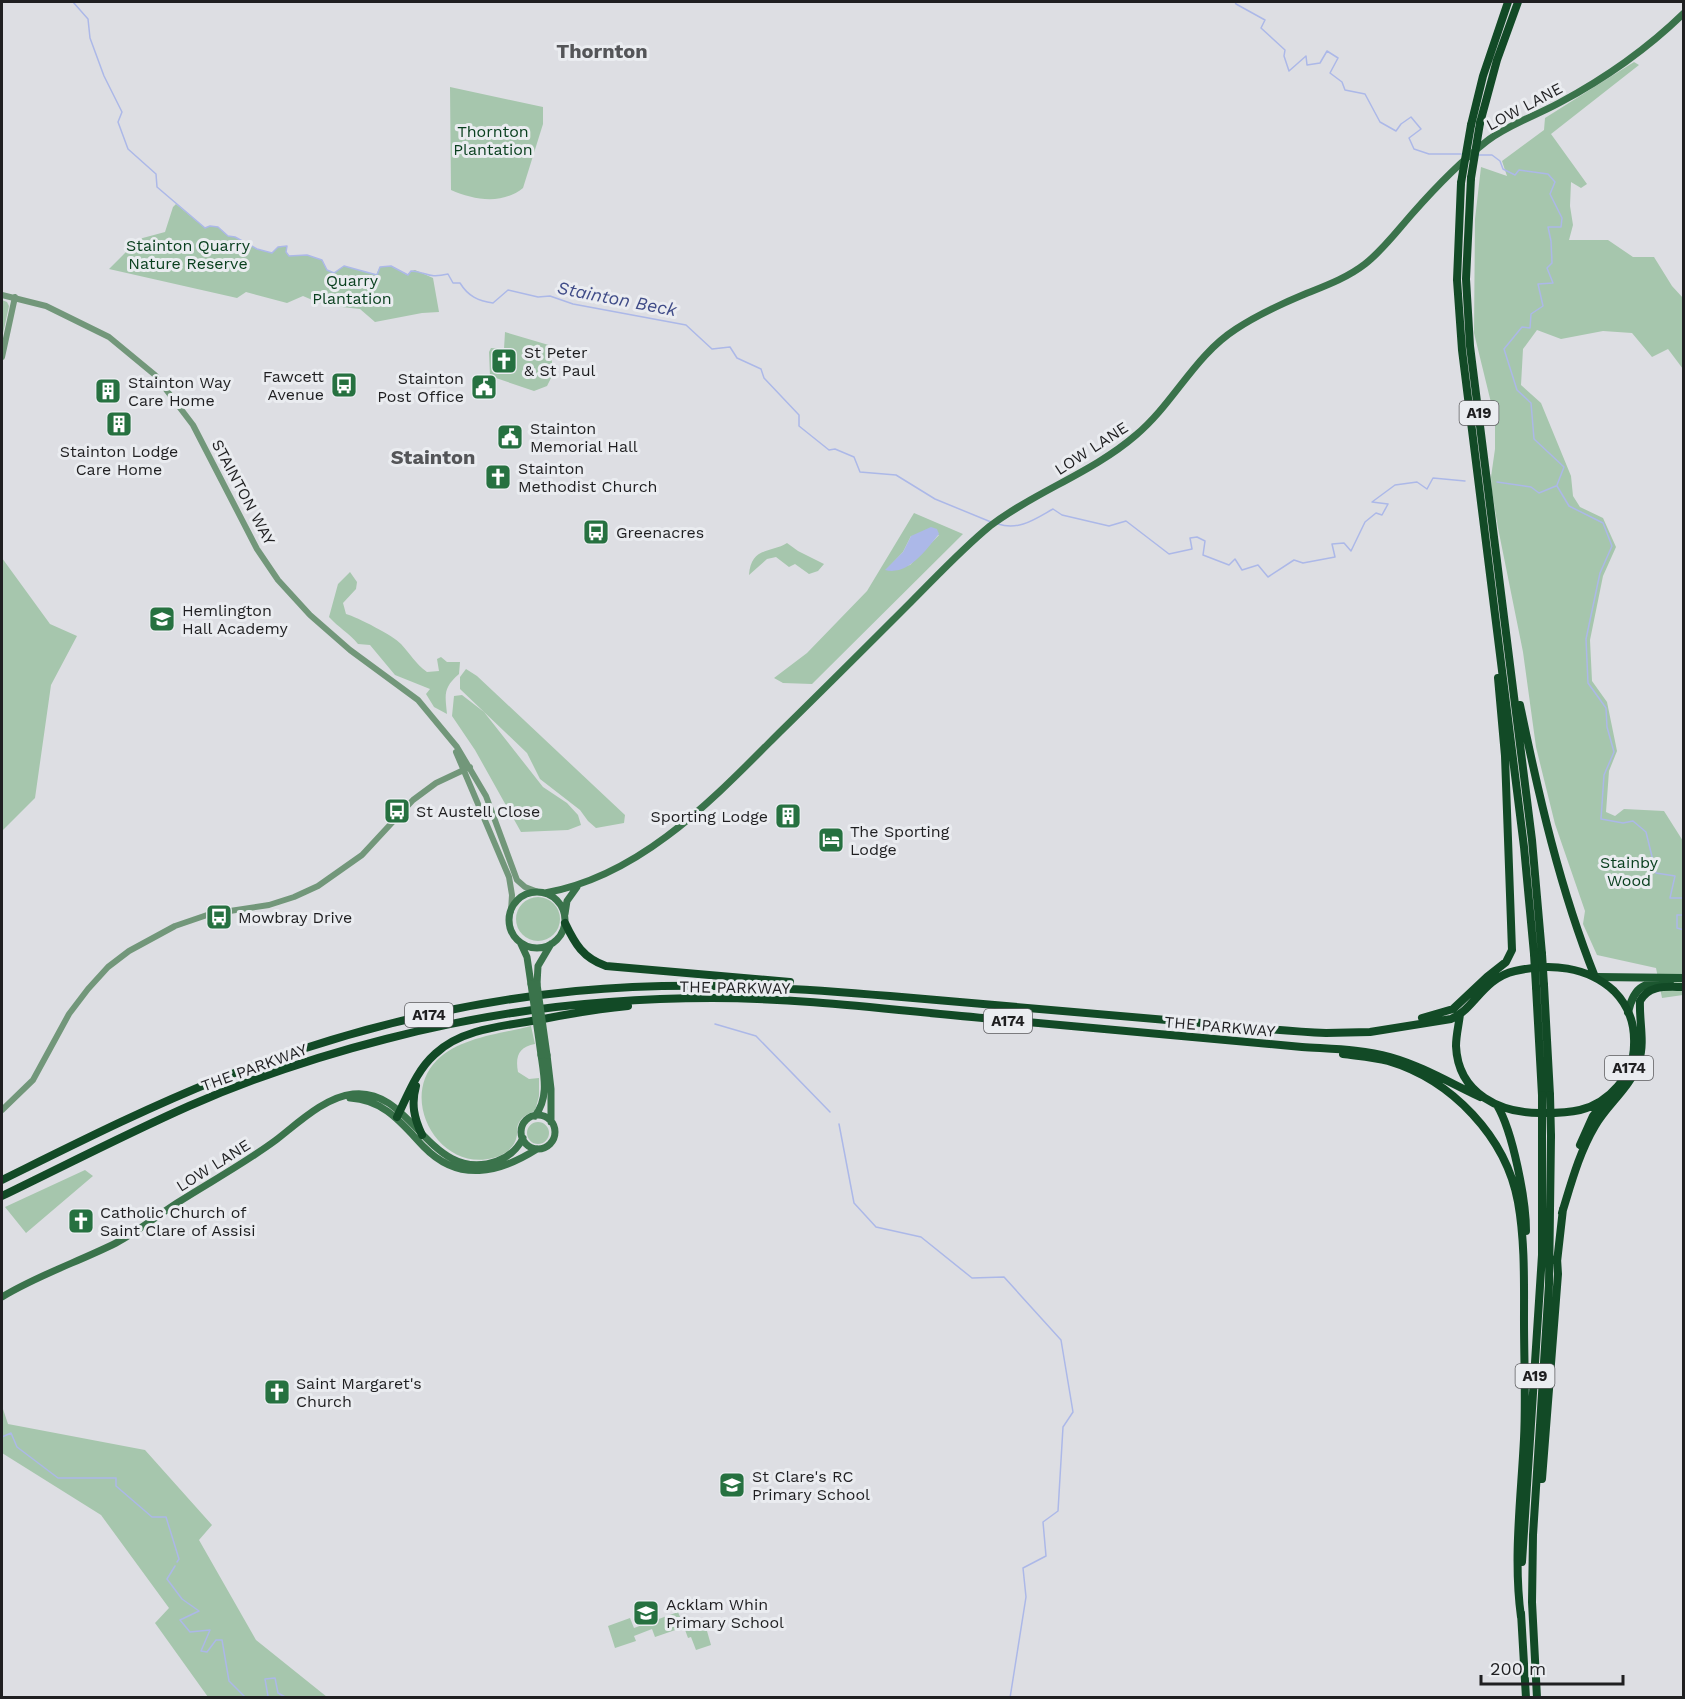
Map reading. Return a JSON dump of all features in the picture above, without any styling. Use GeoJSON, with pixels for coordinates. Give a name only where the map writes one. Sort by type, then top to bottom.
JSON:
{"type":"FeatureCollection","features":[{"type":"Feature","properties":{"kind":"highway","name":"A19"},"geometry":{"type":"LineString","coordinates":[[1508,2],[1483,76],[1471,125],[1461,183],[1457,280],[1462,350],[1538,954]]}},
{"type":"Feature","properties":{"kind":"highway","name":"A19"},"geometry":{"type":"LineString","coordinates":[[1518,2],[1497,60],[1480,123],[1471,178],[1466,279],[1470,346],[1532,840],[1546,1095],[1542,1255],[1522,1554],[1521,1617],[1526,1698]]}},
{"type":"Feature","properties":{"kind":"highway"},"geometry":{"type":"LineString","coordinates":[[1349,1033],[1449,1012],[1506,962],[1512,950],[1506,778],[1497,671],[1498,634]]}},
{"type":"Feature","properties":{"kind":"highway"},"geometry":{"type":"LineString","coordinates":[[1508,647],[1552,849],[1596,977]]}},
{"type":"Feature","properties":{"kind":"highway"},"geometry":{"type":"LineString","coordinates":[[565,919],[581,952],[606,966],[837,986],[886,995]]}},
{"type":"Feature","properties":{"kind":"highway","name":"A174"},"geometry":{"type":"LineString","coordinates":[[1551,967],[1570,969],[1596,977],[1617,994],[1628,1012],[1634,1029],[1634,1050],[1625,1076],[1609,1095],[1591,1107],[1563,1112],[1523,1113],[1494,1104],[1474,1088],[1458,1059],[1456,1045],[1461,1013],[1488,985],[1507,973],[1551,967]]}},
{"type":"Feature","properties":{"kind":"highway","name":"THE PARKWAY"},"geometry":{"type":"LineString","coordinates":[[2,1180],[162,1103],[253,1066],[354,1034],[440,1012],[554,994],[654,986],[774,986],[1314,1033],[1371,1032],[1451,1019],[1461,1013]]}},
{"type":"Feature","properties":{"kind":"highway"},"geometry":{"type":"LineString","coordinates":[[1562,1213],[1587,1140],[1596,1124],[1628,1085],[1639,1063],[1642,1042],[1640,1001],[1643,995],[1654,988],[1683,986]]}},
{"type":"Feature","properties":{"kind":"highway"},"geometry":{"type":"LineString","coordinates":[[398,1114],[425,1065],[436,1053],[453,1041],[489,1029],[599,1009],[714,998]]}},
{"type":"Feature","properties":{"kind":"highway","name":"THE PARKWAY"},"geometry":{"type":"LineString","coordinates":[[2,1196],[190,1106],[267,1076],[357,1047],[451,1024],[544,1009],[604,1003],[714,998],[829,1004],[1355,1050],[1390,1057],[1428,1071],[1494,1104]]}},
{"type":"Feature","properties":{"kind":"highway"},"geometry":{"type":"LineString","coordinates":[[1461,1013],[1465,998]]}},
{"type":"Feature","properties":{"kind":"highway"},"geometry":{"type":"LineString","coordinates":[[1302,1047],[1388,1061],[1408,1069],[1443,1089],[1473,1114],[1500,1153],[1511,1178],[1517,1200],[1522,1241],[1524,1302],[1524,1426],[1517,1583],[1521,1617]]}},
{"type":"Feature","properties":{"kind":"highway"},"geometry":{"type":"LineString","coordinates":[[422,1135],[415,1119],[413,1101],[416,1086],[425,1065]]}},
{"type":"Feature","properties":{"kind":"highway"},"geometry":{"type":"LineString","coordinates":[[1546,1338],[1562,1213],[1572,1169],[1593,1116],[1609,1095]]}},
{"type":"Feature","properties":{"kind":"highway"},"geometry":{"type":"LineString","coordinates":[[1494,1104],[1505,1124],[1524,1203],[1527,1256],[1524,1302]]}},
{"type":"Feature","properties":{"kind":"highway","name":"A19"},"geometry":{"type":"LineString","coordinates":[[1537,1698],[1533,1634],[1533,1535],[1546,1338],[1551,1200],[1546,1136]]}},
{"type":"Feature","properties":{"kind":"highway"},"geometry":{"type":"LineString","coordinates":[[1533,1570],[1558,1274],[1557,1258]]}},
{"type":"Feature","properties":{"kind":"main road","name":"LOW LANE"},"geometry":{"type":"LineString","coordinates":[[565,919],[567,901],[571,894],[582,884],[639,855],[693,814],[746,766],[990,526],[1100,462],[1137,434],[1167,404],[1212,348],[1235,330],[1286,302],[1349,275],[1364,265],[1377,254],[1418,206],[1480,146],[1499,133],[1562,102],[1611,71],[1655,39],[1683,13]]}},
{"type":"Feature","properties":{"kind":"main road","name":"LOW LANE"},"geometry":{"type":"LineString","coordinates":[[542,892],[582,884]]}},
{"type":"Feature","properties":{"kind":"main road"},"geometry":{"type":"LineString","coordinates":[[534,984],[538,966],[551,944],[561,935],[565,919],[558,902],[542,892],[528,893],[519,898],[511,911],[511,928],[527,957],[534,984],[551,1089],[551,1122]]}},
{"type":"Feature","properties":{"kind":"main road"},"geometry":{"type":"LineString","coordinates":[[517,939],[533,947],[551,944]]}},
{"type":"Feature","properties":{"kind":"main road","name":"A174"},"geometry":{"type":"LineString","coordinates":[[1596,977],[1683,978]]}},
{"type":"Feature","properties":{"kind":"main road"},"geometry":{"type":"LineString","coordinates":[[1628,1012],[1635,992],[1644,986],[1651,984],[1683,986]]}},
{"type":"Feature","properties":{"kind":"main road"},"geometry":{"type":"LineString","coordinates":[[536,1116],[543,1101],[544,1055]]}},
{"type":"Feature","properties":{"kind":"main road","name":"LOW LANE"},"geometry":{"type":"LineString","coordinates":[[2,1297],[22,1285],[117,1242],[257,1154],[311,1113],[339,1098],[354,1094],[368,1095],[385,1101],[437,1158],[450,1166],[466,1170],[484,1170],[503,1166],[537,1149]]}},
{"type":"Feature","properties":{"kind":"main road","name":"LOW LANE"},"geometry":{"type":"LineString","coordinates":[[398,1114],[439,1151],[466,1163],[483,1165],[509,1155],[515,1151],[523,1138]]}},
{"type":"Feature","properties":{"kind":"main road"},"geometry":{"type":"LineString","coordinates":[[536,1116],[547,1118],[555,1131],[554,1137],[546,1147],[537,1149],[528,1146],[523,1138],[523,1127],[530,1118],[536,1116]]}},
{"type":"Feature","properties":{"kind":"street","name":"STAINTON WAY"},"geometry":{"type":"LineString","coordinates":[[2,295],[46,306],[109,337],[155,375],[193,424],[256,549],[278,580],[310,615],[350,650],[418,700],[446,732],[486,796],[517,880],[525,887],[542,892]]}},
{"type":"Feature","properties":{"kind":"street"},"geometry":{"type":"LineString","coordinates":[[2,357],[15,297]]}},
{"type":"Feature","properties":{"kind":"street","name":"STAINTON WAY"},"geometry":{"type":"LineString","coordinates":[[467,768],[509,877],[512,895],[511,911]]}},
{"type":"Feature","properties":{"kind":"street"},"geometry":{"type":"LineString","coordinates":[[2,1110],[33,1080],[69,1014],[88,989],[108,967],[129,951],[161,933],[201,917],[269,905],[318,886],[362,855],[413,800],[436,783],[467,768]]}},
{"type":"Feature","properties":{"kind":"green space","name":"Stainby Wood"},"geometry":{"type":"Polygon","coordinates":[[[1634,62],[1639,65],[1551,134],[1587,184],[1581,188],[1571,182],[1570,206],[1573,225],[1569,240],[1608,240],[1633,257],[1654,257],[1672,286],[1683,298],[1683,369],[1668,349],[1652,357],[1632,333],[1603,331],[1561,339],[1537,330],[1523,349],[1521,385],[1541,403],[1571,476],[1573,496],[1580,507],[1603,518],[1616,547],[1603,576],[1590,640],[1592,681],[1607,702],[1617,751],[1609,771],[1606,812],[1615,816],[1624,809],[1664,811],[1683,841],[1683,995],[1662,998],[1656,968],[1597,955],[1583,924],[1585,911],[1555,824],[1536,747],[1523,652],[1492,491],[1495,419],[1474,333],[1475,219],[1481,167],[1507,176],[1502,161],[1544,130],[1545,118],[1634,62]]]}},
{"type":"Feature","properties":{"kind":"green space","name":"Thornton Plantation"},"geometry":{"type":"Polygon","coordinates":[[[450,87],[543,107],[543,124],[523,188],[497,199],[478,198],[451,190],[450,87]]]}},
{"type":"Feature","properties":{"kind":"green space","name":"Stainton Quarry Nature Reserve"},"geometry":{"type":"Polygon","coordinates":[[[176,204],[205,228],[218,227],[228,236],[272,253],[278,247],[287,246],[286,252],[289,256],[307,255],[322,260],[327,270],[334,273],[344,266],[376,275],[380,267],[391,266],[407,275],[415,270],[433,278],[439,312],[375,322],[360,309],[324,305],[303,296],[287,303],[246,292],[237,298],[109,269],[139,239],[165,232],[176,204]]]}},
{"type":"Feature","properties":{"kind":"green space"},"geometry":{"type":"Polygon","coordinates":[[[2,300],[9,306],[2,338],[2,300]]]}},
{"type":"Feature","properties":{"kind":"green space"},"geometry":{"type":"Polygon","coordinates":[[[505,332],[552,346],[552,376],[547,386],[534,391],[490,376],[489,352],[491,348],[504,349],[505,332]]]}},
{"type":"Feature","properties":{"kind":"green space"},"geometry":{"type":"Polygon","coordinates":[[[914,513],[963,534],[812,684],[783,683],[774,678],[807,653],[867,591],[914,513]],[[939,535],[911,536],[903,552],[886,570],[910,565],[939,535]]]}},
{"type":"Feature","properties":{"kind":"green space"},"geometry":{"type":"Polygon","coordinates":[[[787,543],[824,564],[818,571],[809,574],[795,564],[789,567],[776,557],[767,559],[749,575],[754,559],[758,555],[787,543]]]}},
{"type":"Feature","properties":{"kind":"green space"},"geometry":{"type":"Polygon","coordinates":[[[2,558],[50,624],[77,636],[51,685],[35,798],[2,831],[2,558]]]}},
{"type":"Feature","properties":{"kind":"green space"},"geometry":{"type":"Polygon","coordinates":[[[350,572],[357,582],[356,589],[343,603],[346,614],[375,627],[397,641],[427,672],[439,671],[437,659],[441,657],[447,662],[460,662],[459,674],[450,683],[446,692],[447,714],[434,707],[426,694],[430,689],[395,675],[370,645],[358,644],[329,617],[338,584],[350,572]]]}},
{"type":"Feature","properties":{"kind":"green space"},"geometry":{"type":"Polygon","coordinates":[[[466,669],[477,676],[625,815],[624,823],[596,828],[580,810],[540,779],[527,753],[460,689],[460,677],[466,669]]]}},
{"type":"Feature","properties":{"kind":"green space"},"geometry":{"type":"Polygon","coordinates":[[[462,695],[484,712],[543,787],[567,803],[578,815],[581,825],[568,830],[521,832],[475,750],[452,716],[454,696],[462,695]]]}},
{"type":"Feature","properties":{"kind":"green space"},"geometry":{"type":"Polygon","coordinates":[[[538,897],[553,904],[560,919],[553,934],[538,941],[523,934],[516,919],[523,904],[538,897]]]}},
{"type":"Feature","properties":{"kind":"green space"},"geometry":{"type":"Polygon","coordinates":[[[531,1026],[535,1044],[525,1047],[519,1053],[517,1066],[518,1072],[529,1079],[539,1078],[539,1096],[535,1111],[521,1119],[515,1143],[502,1155],[473,1159],[456,1154],[441,1143],[430,1129],[423,1112],[422,1094],[426,1076],[437,1060],[457,1046],[481,1037],[531,1026]]]}},
{"type":"Feature","properties":{"kind":"green space"},"geometry":{"type":"Polygon","coordinates":[[[538,1122],[546,1125],[549,1133],[546,1141],[538,1144],[530,1141],[527,1133],[530,1125],[538,1122]]]}},
{"type":"Feature","properties":{"kind":"green space"},"geometry":{"type":"Polygon","coordinates":[[[85,1170],[93,1176],[26,1233],[5,1207],[85,1170]]]}},
{"type":"Feature","properties":{"kind":"green space"},"geometry":{"type":"Polygon","coordinates":[[[2,1406],[8,1424],[145,1450],[212,1525],[199,1540],[256,1640],[327,1697],[208,1697],[155,1623],[169,1608],[101,1515],[2,1453],[2,1406]]]}},
{"type":"Feature","properties":{"kind":"green space"},"geometry":{"type":"Polygon","coordinates":[[[678,1612],[683,1624],[698,1618],[707,1631],[711,1645],[696,1650],[684,1627],[655,1637],[652,1629],[634,1636],[636,1641],[615,1648],[608,1626],[630,1618],[634,1628],[678,1612]]]}},
{"type":"Feature","properties":{"kind":"water"},"geometry":{"type":"Polygon","coordinates":[[[931,527],[937,529],[939,534],[916,560],[901,569],[885,570],[903,552],[911,536],[931,527]]]}},
{"type":"Feature","properties":{"kind":"waterway","name":"Stainton Beck"},"geometry":{"type":"LineString","coordinates":[[73,2],[88,19],[90,38],[104,76],[122,112],[118,122],[128,149],[156,174],[157,187],[205,228],[218,227],[228,236],[272,253],[278,247],[287,246],[286,252],[289,256],[307,255],[322,260],[327,270],[334,273],[344,266],[377,275],[380,267],[391,266],[408,275],[411,271],[432,276],[448,274],[453,283],[460,283],[470,295],[488,302],[493,303],[508,290],[538,297],[550,296],[573,304],[686,325],[712,349],[730,347],[737,358],[761,369],[764,378],[799,415],[799,426],[829,450],[835,449],[854,457],[860,472],[896,475],[935,499],[991,522]]}},
{"type":"Feature","properties":{"kind":"waterway"},"geometry":{"type":"LineString","coordinates":[[1235,2],[1265,20],[1261,28],[1285,50],[1284,56],[1289,71],[1306,56],[1307,65],[1320,63],[1327,51],[1338,58],[1330,73],[1342,82],[1345,90],[1365,94],[1380,122],[1396,131],[1411,117],[1421,129],[1409,138],[1414,149],[1429,154],[1461,154]]}},
{"type":"Feature","properties":{"kind":"waterway"},"geometry":{"type":"LineString","coordinates":[[1478,155],[1492,155],[1500,161],[1503,169],[1515,175],[1519,170],[1548,174],[1555,182],[1550,194],[1562,218],[1561,227],[1548,227],[1552,263],[1547,268],[1553,283],[1538,284],[1543,306],[1531,314],[1530,328],[1522,327],[1504,349],[1517,390],[1531,403],[1534,439],[1564,467],[1557,485]]}},
{"type":"Feature","properties":{"kind":"waterway","name":"Stainton Beck"},"geometry":{"type":"LineString","coordinates":[[998,524],[1020,525],[1053,509],[1062,515],[1109,526],[1126,521],[1169,554],[1192,549],[1190,538],[1197,537],[1205,541],[1203,555],[1229,565],[1235,559],[1242,570],[1258,565],[1268,577],[1294,560],[1303,563],[1335,557],[1332,544],[1344,543],[1351,551],[1365,522],[1376,513],[1382,515],[1388,504],[1372,502],[1395,485],[1417,482],[1427,489],[1433,478],[1465,481]]}},
{"type":"Feature","properties":{"kind":"waterway","name":"Stainton Beck"},"geometry":{"type":"LineString","coordinates":[[1497,482],[1531,487],[1539,493],[1556,486]]}},
{"type":"Feature","properties":{"kind":"waterway"},"geometry":{"type":"LineString","coordinates":[[1557,486],[1569,506],[1603,523],[1612,546],[1600,573],[1586,639],[1588,683],[1606,708],[1607,727],[1614,752],[1604,775],[1601,819],[1623,823],[1633,821],[1646,832],[1656,873],[1675,876],[1670,898],[1684,898]]}},
{"type":"Feature","properties":{"kind":"waterway"},"geometry":{"type":"LineString","coordinates":[[1684,915],[1677,915],[1677,928],[1684,930]]}},
{"type":"Feature","properties":{"kind":"waterway"},"geometry":{"type":"LineString","coordinates":[[715,1024],[756,1036],[830,1112]]}},
{"type":"Feature","properties":{"kind":"waterway"},"geometry":{"type":"LineString","coordinates":[[839,1124],[854,1203],[876,1227],[921,1237],[972,1278],[1004,1277],[1061,1340],[1073,1412],[1063,1427],[1058,1511],[1043,1522],[1046,1556],[1023,1568],[1026,1597],[1010,1698]]}},
{"type":"Feature","properties":{"kind":"waterway"},"geometry":{"type":"LineString","coordinates":[[2,1437],[11,1433],[17,1447],[58,1478],[116,1478],[116,1486],[152,1517],[166,1517],[179,1559],[177,1562]]}},
{"type":"Feature","properties":{"kind":"waterway"},"geometry":{"type":"LineString","coordinates":[[175,1566],[167,1579],[182,1599],[199,1611],[180,1620],[190,1632],[210,1630],[201,1651],[207,1652],[216,1640],[222,1640],[229,1681],[246,1698]]}},
{"type":"Feature","properties":{"kind":"waterway"},"geometry":{"type":"LineString","coordinates":[[262,1698],[268,1696],[265,1679],[275,1678],[278,1693],[287,1698]]}},
{"type":"Feature","properties":{"kind":"place","name":"St Peter & St Paul"},"geometry":{"type":"Point","coordinates":[504,361]}},
{"type":"Feature","properties":{"kind":"place","name":"Fawcett Avenue"},"geometry":{"type":"Point","coordinates":[344,385]}},
{"type":"Feature","properties":{"kind":"place","name":"Stainton Post Office"},"geometry":{"type":"Point","coordinates":[484,387]}},
{"type":"Feature","properties":{"kind":"place","name":"Stainton Way Care Home"},"geometry":{"type":"Point","coordinates":[108,391]}},
{"type":"Feature","properties":{"kind":"place","name":"Stainton Lodge Care Home"},"geometry":{"type":"Point","coordinates":[119,424]}},
{"type":"Feature","properties":{"kind":"place","name":"Stainton Memorial Hall"},"geometry":{"type":"Point","coordinates":[510,437]}},
{"type":"Feature","properties":{"kind":"place","name":"Stainton Methodist Church"},"geometry":{"type":"Point","coordinates":[498,477]}},
{"type":"Feature","properties":{"kind":"place","name":"Greenacres"},"geometry":{"type":"Point","coordinates":[596,532]}},
{"type":"Feature","properties":{"kind":"place","name":"Hemlington Hall Academy"},"geometry":{"type":"Point","coordinates":[162,619]}},
{"type":"Feature","properties":{"kind":"place","name":"St Austell Close"},"geometry":{"type":"Point","coordinates":[397,811]}},
{"type":"Feature","properties":{"kind":"place","name":"Sporting Lodge"},"geometry":{"type":"Point","coordinates":[788,816]}},
{"type":"Feature","properties":{"kind":"place","name":"The Sporting Lodge"},"geometry":{"type":"Point","coordinates":[831,840]}},
{"type":"Feature","properties":{"kind":"place","name":"Mowbray Drive"},"geometry":{"type":"Point","coordinates":[219,917]}},
{"type":"Feature","properties":{"kind":"place","name":"Catholic Church of Saint Clare of Assisi"},"geometry":{"type":"Point","coordinates":[81,1221]}},
{"type":"Feature","properties":{"kind":"place","name":"Saint Margaret's Church"},"geometry":{"type":"Point","coordinates":[277,1392]}},
{"type":"Feature","properties":{"kind":"place","name":"St Clare's RC Primary School"},"geometry":{"type":"Point","coordinates":[732,1485]}},
{"type":"Feature","properties":{"kind":"place","name":"Acklam Whin Primary School"},"geometry":{"type":"Point","coordinates":[646,1613]}},
{"type":"Feature","properties":{"kind":"district","name":"Thornton"},"geometry":{"type":"Point","coordinates":[602,51]}},
{"type":"Feature","properties":{"kind":"district","name":"Stainton"},"geometry":{"type":"Point","coordinates":[433,457]}},
{"type":"Feature","properties":{"kind":"park label","name":"Quarry Plantation"},"geometry":{"type":"Point","coordinates":[352,289]}}]}
